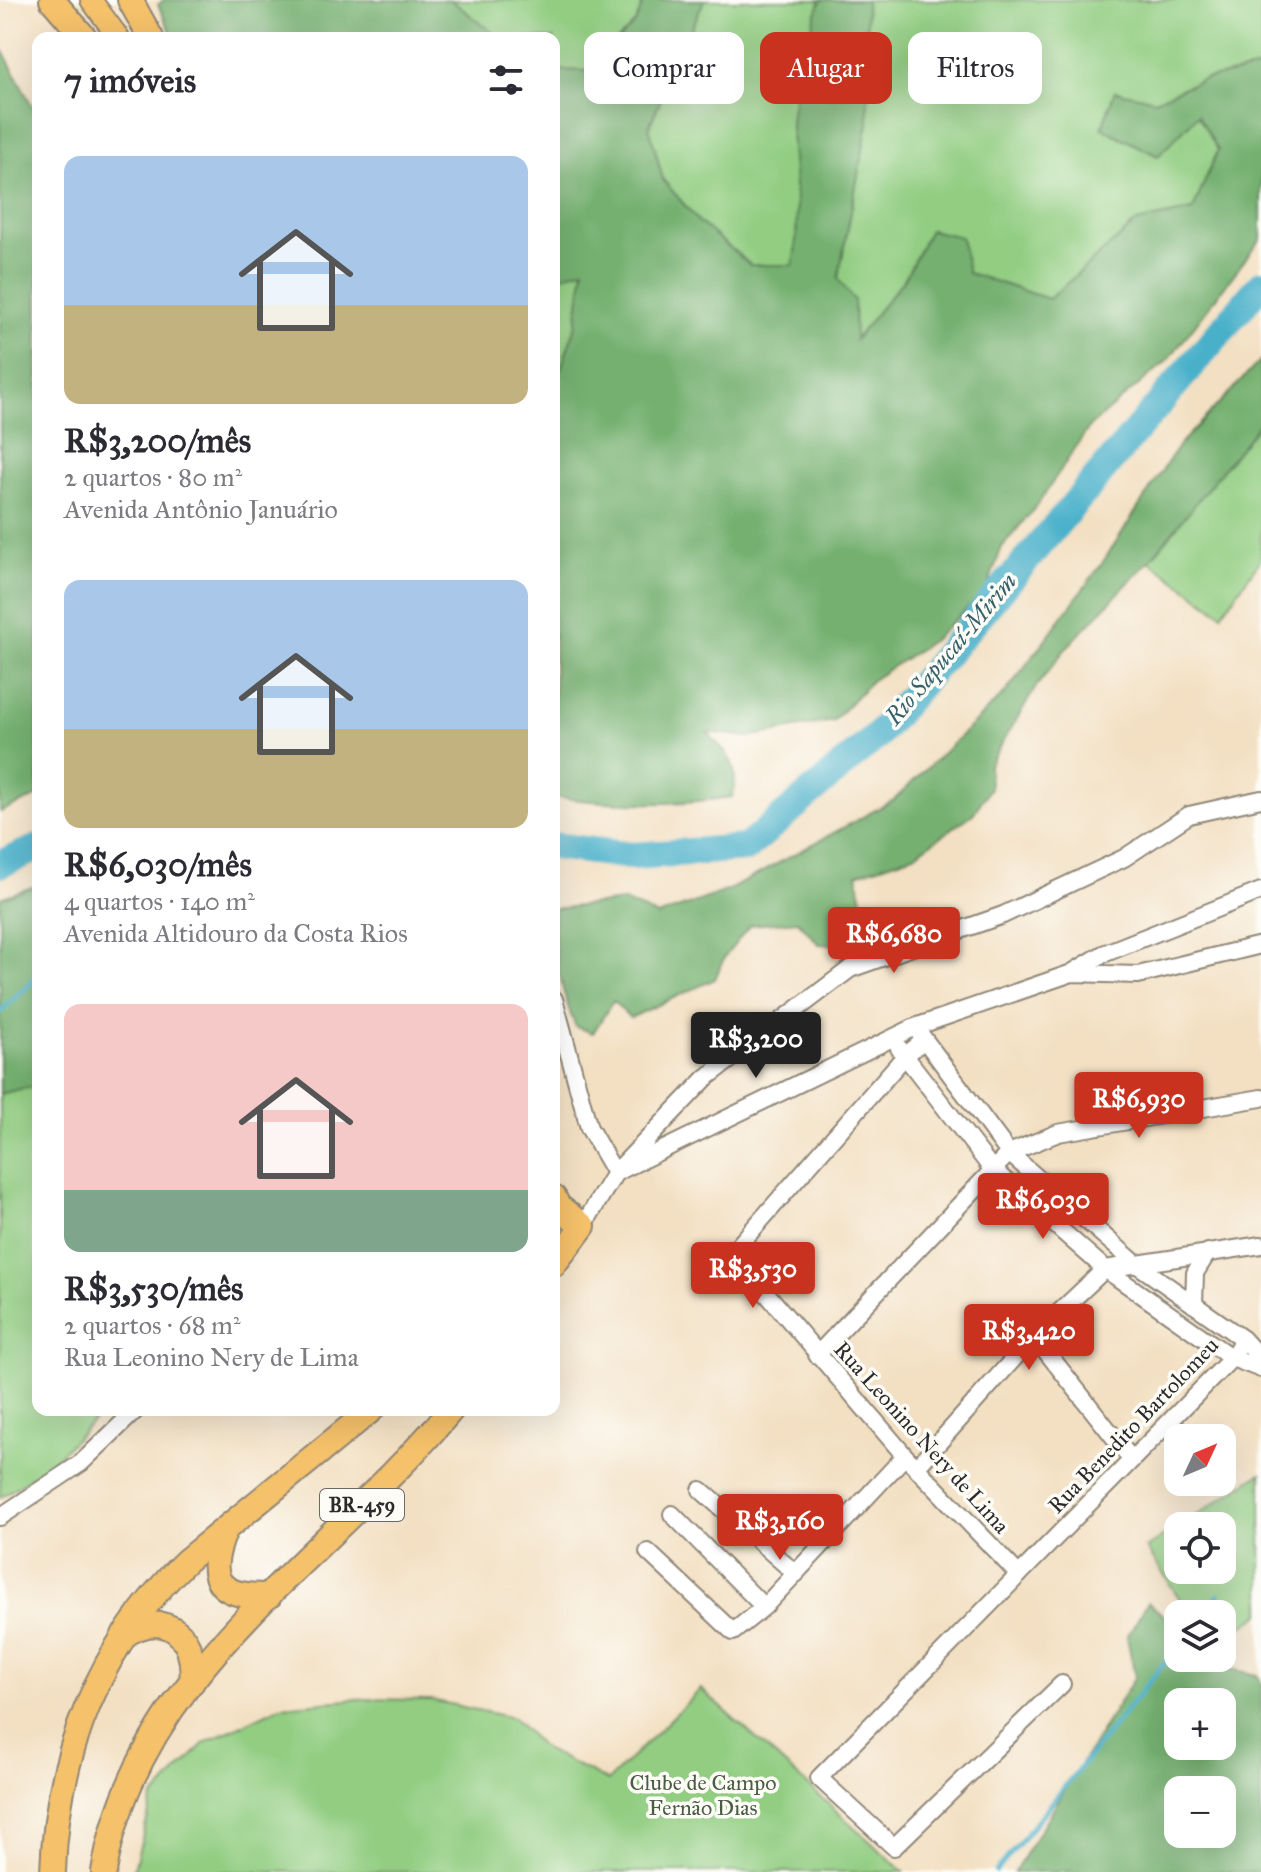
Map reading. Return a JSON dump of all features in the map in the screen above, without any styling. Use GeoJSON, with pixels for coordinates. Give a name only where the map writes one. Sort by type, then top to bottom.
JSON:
{"type":"FeatureCollection","features":[{"type":"Feature","properties":{"kind":"highway"},"geometry":{"type":"LineString","coordinates":[[52,0],[80,32]]}},
{"type":"Feature","properties":{"kind":"highway"},"geometry":{"type":"LineString","coordinates":[[130,0],[148,32]]}},
{"type":"Feature","properties":{"kind":"highway"},"geometry":{"type":"LineString","coordinates":[[560,1208],[583,1226],[560,1256]]}},
{"type":"Feature","properties":{"kind":"highway","name":"BR-459"},"geometry":{"type":"LineString","coordinates":[[53,1872],[54,1833],[67,1760],[93,1692],[121,1637],[163,1584],[227,1524],[363,1416]]}},
{"type":"Feature","properties":{"kind":"highway","name":"BR-459"},"geometry":{"type":"LineString","coordinates":[[104,1872],[108,1848],[129,1786],[192,1682],[269,1596],[417,1450],[446,1416]]}},
{"type":"Feature","properties":{"kind":"highway"},"geometry":{"type":"LineString","coordinates":[[227,1524],[213,1559],[216,1577],[229,1591],[243,1596],[269,1596]]}},
{"type":"Feature","properties":{"kind":"highway"},"geometry":{"type":"LineString","coordinates":[[121,1637],[141,1625],[165,1625],[184,1638],[195,1659],[192,1682]]}},
{"type":"Feature","properties":{"kind":"main road"},"geometry":{"type":"LineString","coordinates":[[68,0],[92,32]]}},
{"type":"Feature","properties":{"kind":"main road"},"geometry":{"type":"LineString","coordinates":[[91,0],[115,32]]}},
{"type":"Feature","properties":{"kind":"street"},"geometry":{"type":"LineString","coordinates":[[583,1226],[615,1173],[706,1078],[850,969],[1003,915],[1124,858],[1189,815],[1261,799]]}},
{"type":"Feature","properties":{"kind":"street"},"geometry":{"type":"LineString","coordinates":[[615,1173],[892,1037],[920,1033],[1072,973],[1103,954],[1261,891]]}},
{"type":"Feature","properties":{"kind":"street"},"geometry":{"type":"LineString","coordinates":[[1072,973],[1138,975],[1261,945]]}},
{"type":"Feature","properties":{"kind":"street"},"geometry":{"type":"LineString","coordinates":[[560,1021],[589,1128],[615,1173]]}},
{"type":"Feature","properties":{"kind":"street"},"geometry":{"type":"LineString","coordinates":[[920,1033],[1009,1153],[1135,1263],[1243,1339],[1261,1359]]}},
{"type":"Feature","properties":{"kind":"street","name":"Rua Leonino Nery de Lima"},"geometry":{"type":"LineString","coordinates":[[920,1033],[905,1056],[732,1253],[911,1462],[1019,1575]]}},
{"type":"Feature","properties":{"kind":"street"},"geometry":{"type":"LineString","coordinates":[[892,1037],[992,1169],[1105,1269],[1232,1358],[1261,1369]]}},
{"type":"Feature","properties":{"kind":"street"},"geometry":{"type":"LineString","coordinates":[[817,1355],[1009,1153],[1058,1133],[1261,1098]]}},
{"type":"Feature","properties":{"kind":"street"},"geometry":{"type":"LineString","coordinates":[[648,1552],[733,1632],[764,1607],[1105,1269],[1261,1245]]}},
{"type":"Feature","properties":{"kind":"street"},"geometry":{"type":"LineString","coordinates":[[1194,1305],[1195,1273],[1208,1252]]}},
{"type":"Feature","properties":{"kind":"street"},"geometry":{"type":"LineString","coordinates":[[1034,1336],[1132,1460]]}},
{"type":"Feature","properties":{"kind":"street","name":"Rua Benedito Bartolomeu"},"geometry":{"type":"LineString","coordinates":[[1062,1684],[894,1847],[819,1778],[1232,1358],[1243,1339]]}},
{"type":"Feature","properties":{"kind":"street"},"geometry":{"type":"LineString","coordinates":[[0,1517],[81,1463],[130,1416]]}},
{"type":"Feature","properties":{"kind":"street"},"geometry":{"type":"LineString","coordinates":[[701,1490],[796,1574]]}},
{"type":"Feature","properties":{"kind":"street"},"geometry":{"type":"LineString","coordinates":[[672,1514],[764,1607]]}},
{"type":"Feature","properties":{"kind":"green space"},"geometry":{"type":"Polygon","coordinates":[[[163,0],[451,0],[491,32],[171,32],[158,5],[163,0]]]}},
{"type":"Feature","properties":{"kind":"green space"},"geometry":{"type":"Polygon","coordinates":[[[451,0],[644,0],[636,22],[626,32],[584,32],[584,71],[560,70],[560,32],[491,32],[451,0]]]}},
{"type":"Feature","properties":{"kind":"green space"},"geometry":{"type":"Polygon","coordinates":[[[644,0],[704,0],[690,32],[626,32],[636,22],[644,0]]]}},
{"type":"Feature","properties":{"kind":"green space"},"geometry":{"type":"Polygon","coordinates":[[[704,0],[821,0],[813,32],[760,32],[760,104],[795,104],[791,122],[799,201],[794,265],[751,265],[699,222],[663,180],[649,127],[659,104],[744,104],[744,32],[690,32],[704,0]]]}},
{"type":"Feature","properties":{"kind":"green space"},"geometry":{"type":"Polygon","coordinates":[[[821,0],[866,0],[867,32],[811,32],[821,0]]]}},
{"type":"Feature","properties":{"kind":"green space"},"geometry":{"type":"Polygon","coordinates":[[[866,0],[1261,0],[1261,68],[1204,79],[1155,100],[1115,91],[1102,128],[1158,156],[1197,114],[1218,150],[1193,210],[1137,222],[1049,299],[968,273],[930,230],[905,278],[854,341],[838,279],[868,123],[868,104],[892,104],[892,32],[867,32],[866,0]]]}},
{"type":"Feature","properties":{"kind":"green space"},"geometry":{"type":"Polygon","coordinates":[[[0,45],[32,106],[32,799],[0,812],[0,45]]]}},
{"type":"Feature","properties":{"kind":"green space"},"geometry":{"type":"Polygon","coordinates":[[[1261,68],[1261,239],[1168,360],[1090,426],[1038,504],[1002,547],[986,591],[933,640],[871,681],[833,721],[748,737],[707,732],[726,753],[733,767],[735,786],[732,797],[643,803],[560,798],[560,371],[576,325],[584,269],[560,276],[560,70],[584,71],[584,104],[659,104],[649,126],[663,180],[699,222],[750,265],[793,265],[797,213],[791,125],[793,104],[868,104],[868,123],[838,279],[854,300],[855,340],[905,278],[930,230],[961,237],[968,273],[1049,299],[1137,222],[1193,210],[1218,150],[1198,115],[1158,156],[1102,128],[1115,91],[1155,100],[1204,79],[1261,68]]]}},
{"type":"Feature","properties":{"kind":"green space"},"geometry":{"type":"Polygon","coordinates":[[[584,268],[576,325],[560,371],[560,276],[584,268]]]}},
{"type":"Feature","properties":{"kind":"green space"},"geometry":{"type":"Polygon","coordinates":[[[1261,360],[1261,422],[1149,561],[1068,646],[1036,687],[989,765],[990,788],[973,814],[914,855],[857,874],[871,947],[819,944],[798,921],[750,925],[724,958],[715,979],[630,1018],[613,1001],[593,1033],[576,1027],[565,999],[560,974],[560,908],[624,901],[658,916],[729,890],[894,800],[1005,693],[1101,565],[1179,445],[1261,360]]]}},
{"type":"Feature","properties":{"kind":"green space"},"geometry":{"type":"Polygon","coordinates":[[[1261,422],[1261,559],[1222,614],[1149,561],[1261,422]]]}},
{"type":"Feature","properties":{"kind":"green space"},"geometry":{"type":"Polygon","coordinates":[[[32,887],[32,1089],[0,1094],[0,898],[32,887]]]}},
{"type":"Feature","properties":{"kind":"green space"},"geometry":{"type":"Polygon","coordinates":[[[32,1089],[32,1416],[98,1416],[47,1467],[0,1498],[0,1094],[32,1089]]]}},
{"type":"Feature","properties":{"kind":"green space"},"geometry":{"type":"Polygon","coordinates":[[[1261,1473],[1261,1614],[1236,1630],[1236,1600],[1181,1600],[1170,1584],[1236,1584],[1236,1512],[1201,1512],[1226,1496],[1236,1496],[1236,1489],[1261,1473]]]}},
{"type":"Feature","properties":{"kind":"green space"},"geometry":{"type":"Polygon","coordinates":[[[1164,1536],[1164,1575],[1146,1548],[1164,1536]]]}},
{"type":"Feature","properties":{"kind":"green space"},"geometry":{"type":"Polygon","coordinates":[[[1148,1602],[1164,1616],[1164,1672],[1236,1670],[1257,1675],[1261,1682],[1261,1872],[1014,1872],[1135,1677],[1127,1637],[1148,1602]]]}},
{"type":"Feature","properties":{"kind":"green space","name":"Clube de Campo Fernão Dias"},"geometry":{"type":"Polygon","coordinates":[[[701,1689],[904,1872],[133,1872],[153,1798],[204,1743],[281,1706],[359,1699],[431,1700],[513,1718],[544,1749],[608,1781],[701,1689]]]}},
{"type":"Feature","properties":{"kind":"waterway","name":"Rio Sapucaí-Mirim"},"geometry":{"type":"LineString","coordinates":[[560,847],[632,856],[746,848],[877,736],[1261,284]]}},
{"type":"Feature","properties":{"kind":"waterway","name":"Rio Sapucaí-Mirim"},"geometry":{"type":"LineString","coordinates":[[0,864],[32,851]]}},
{"type":"Feature","properties":{"kind":"waterway"},"geometry":{"type":"LineString","coordinates":[[0,1012],[32,982]]}},
{"type":"Feature","properties":{"kind":"waterway"},"geometry":{"type":"LineString","coordinates":[[1215,1600],[1219,1595]]}},
{"type":"Feature","properties":{"kind":"waterway"},"geometry":{"type":"LineString","coordinates":[[996,1872],[1164,1663]]}}]}
